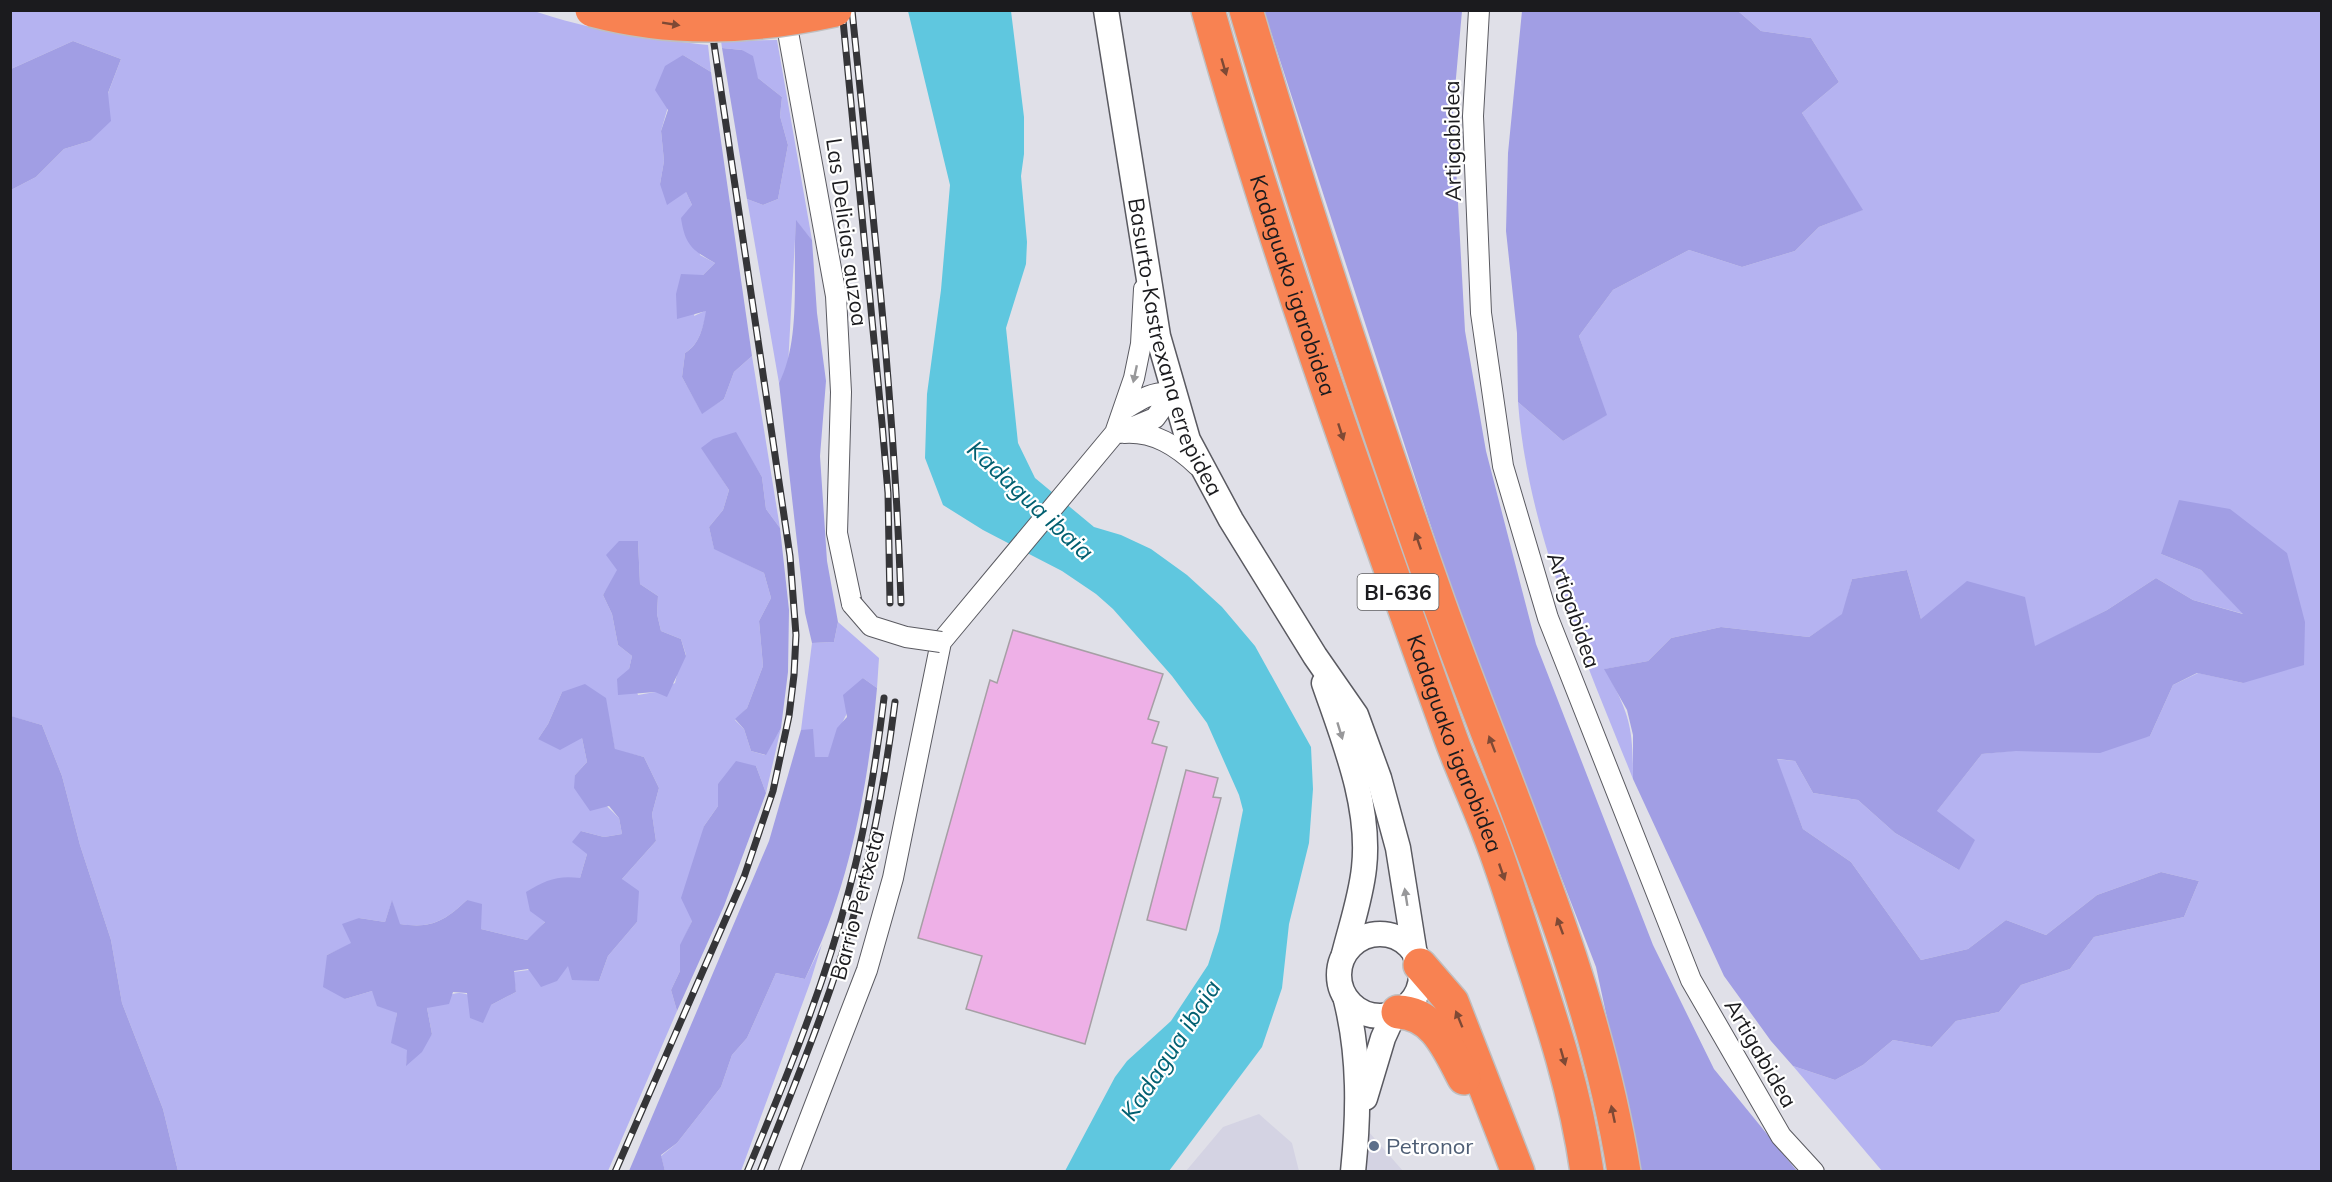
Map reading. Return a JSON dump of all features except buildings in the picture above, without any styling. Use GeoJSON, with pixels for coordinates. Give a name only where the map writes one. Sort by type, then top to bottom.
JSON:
{"type":"FeatureCollection","features":[{"type":"Feature","properties":{"kind":"highway"},"geometry":{"type":"LineString","coordinates":[[592,10],[688,27],[763,23],[835,10]]}},
{"type":"Feature","properties":{"kind":"highway","name":"Kadaguako igarobidea"},"geometry":{"type":"LineString","coordinates":[[1208,10],[1242,130],[1344,442],[1452,743],[1491,837],[1564,1057],[1581,1127],[1587,1172]]}},
{"type":"Feature","properties":{"kind":"highway","name":"Kadaguako igarobidea"},"geometry":{"type":"LineString","coordinates":[[1246,10],[1349,344],[1441,607],[1568,946],[1607,1085],[1624,1172]]}},
{"type":"Feature","properties":{"kind":"highway"},"geometry":{"type":"LineString","coordinates":[[1418,960],[1452,1002],[1518,1172]]}},
{"type":"Feature","properties":{"kind":"highway"},"geometry":{"type":"LineString","coordinates":[[1395,1014],[1412,1012],[1435,1029],[1471,1091],[1502,1172]]}},
{"type":"Feature","properties":{"kind":"street","name":"Las Delicias auzoa"},"geometry":{"type":"LineString","coordinates":[[784,10],[836,296],[841,392],[837,533],[852,604],[871,626],[906,637],[941,642]]}},
{"type":"Feature","properties":{"kind":"street","name":"Basurto-Kastrexana errepidea"},"geometry":{"type":"LineString","coordinates":[[1106,10],[1158,336],[1188,440],[1231,520],[1315,656],[1356,714],[1379,778],[1398,848],[1418,960]]}},
{"type":"Feature","properties":{"kind":"street","name":"Artigabidea"},"geometry":{"type":"LineString","coordinates":[[1479,10],[1473,116],[1481,313],[1503,466],[1548,618],[1691,980],[1781,1136],[1814,1172]]}},
{"type":"Feature","properties":{"kind":"street"},"geometry":{"type":"LineString","coordinates":[[941,642],[1117,433],[1141,344],[1146,254]]}},
{"type":"Feature","properties":{"kind":"street"},"geometry":{"type":"LineString","coordinates":[[1125,410],[1147,396],[1162,392],[1173,393]]}},
{"type":"Feature","properties":{"kind":"street"},"geometry":{"type":"LineString","coordinates":[[1117,433],[1155,418],[1173,393]]}},
{"type":"Feature","properties":{"kind":"street"},"geometry":{"type":"LineString","coordinates":[[1117,433],[1135,432],[1158,437],[1181,450],[1204,471]]}},
{"type":"Feature","properties":{"kind":"street","name":"Barrio Pertxeta"},"geometry":{"type":"LineString","coordinates":[[789,1172],[867,970],[893,878],[941,642]]}},
{"type":"Feature","properties":{"kind":"street","name":"Basurto-Kastrexana errepidea"},"geometry":{"type":"LineString","coordinates":[[1315,656],[1350,764],[1362,814],[1364,867],[1344,954]]}},
{"type":"Feature","properties":{"kind":"street"},"geometry":{"type":"LineString","coordinates":[[1353,1172],[1357,1135],[1358,1080],[1353,1029],[1338,979],[1344,954],[1364,937],[1377,934],[1400,939],[1418,960],[1418,990],[1413,1000],[1395,1014],[1368,1082],[1357,1135]]}},
{"type":"Feature","properties":{"kind":"street"},"geometry":{"type":"LineString","coordinates":[[1346,1000],[1359,1011],[1371,1016],[1395,1014]]}},
{"type":"Feature","properties":{"kind":"shaded area"},"geometry":{"type":"Polygon","coordinates":[[[531,10],[618,33],[708,45],[711,72],[683,55],[661,131],[664,161],[660,184],[686,192],[692,205],[700,255],[715,263],[703,275],[694,316],[707,310],[697,340],[685,353],[682,377],[702,413],[724,399],[734,372],[752,356],[780,528],[766,509],[762,477],[751,459],[702,448],[729,490],[723,510],[709,527],[714,548],[764,573],[771,598],[759,621],[763,666],[747,708],[735,720],[744,729],[751,751],[765,755],[781,728],[766,793],[756,766],[718,784],[718,806],[704,826],[692,921],[681,945],[680,971],[671,990],[677,1011],[608,1171],[178,1171],[163,1109],[122,1003],[111,940],[80,845],[62,776],[42,725],[10,716],[11,190],[36,177],[64,149],[90,141],[121,59],[73,41],[11,69],[10,11],[531,10]],[[638,541],[603,595],[612,614],[618,645],[632,656],[629,669],[638,695],[655,692],[675,683],[678,670],[686,655],[681,639],[661,631],[657,614],[658,596],[640,584],[638,541]],[[562,692],[548,724],[538,739],[582,738],[587,762],[575,775],[619,818],[622,834],[604,837],[581,831],[587,854],[580,878],[535,934],[527,940],[481,929],[467,900],[437,922],[420,925],[399,924],[392,901],[385,922],[359,918],[351,944],[327,955],[345,999],[372,991],[397,1013],[395,1025],[408,1050],[406,1065],[432,1034],[427,1008],[445,997],[458,993],[464,993],[491,1005],[516,992],[513,972],[568,965],[599,981],[608,956],[637,922],[622,879],[656,841],[652,814],[659,788],[644,757],[615,750],[611,729],[562,692]]]}},
{"type":"Feature","properties":{"kind":"shaded area"},"geometry":{"type":"Polygon","coordinates":[[[1264,11],[1462,11],[1453,111],[1465,331],[1486,451],[1536,644],[1653,945],[1714,1069],[1797,1171],[1640,1171],[1596,967],[1459,613],[1264,11]]]}},
{"type":"Feature","properties":{"kind":"shaded area"},"geometry":{"type":"Polygon","coordinates":[[[1522,11],[1738,11],[1761,31],[1811,38],[1839,82],[1802,113],[1863,210],[1819,227],[1795,251],[1742,267],[1689,250],[1613,290],[1579,336],[1607,415],[1563,441],[1518,402],[1517,333],[1506,231],[1508,153],[1522,11]]]}},
{"type":"Feature","properties":{"kind":"shaded area"},"geometry":{"type":"Polygon","coordinates":[[[1738,11],[2321,11],[2321,1171],[1882,1171],[1793,1066],[1835,1080],[1863,1065],[1893,1040],[1932,1047],[1956,1021],[1999,1012],[2021,985],[2070,969],[2094,937],[2184,917],[2199,881],[2161,872],[2097,895],[2046,935],[2006,920],[1968,949],[1921,960],[1851,862],[1803,829],[1776,759],[1795,761],[1813,793],[1858,800],[1895,833],[1959,870],[1936,812],[1982,754],[2150,736],[2173,685],[2198,673],[2243,683],[2287,553],[2161,554],[2201,570],[2244,614],[2193,600],[2156,578],[2107,610],[2035,647],[1921,619],[1907,570],[1852,579],[1843,614],[1809,637],[1721,627],[1671,638],[1648,661],[1605,669],[1620,698],[1628,721],[1631,733],[1633,779],[1578,641],[1546,547],[1533,499],[1518,402],[1563,441],[1606,415],[1579,336],[1613,290],[1689,250],[1742,267],[1795,251],[1819,227],[1862,210],[1802,113],[1839,82],[1811,38],[1761,31],[1738,11]]]}},
{"type":"Feature","properties":{"kind":"shaded area"},"geometry":{"type":"Polygon","coordinates":[[[777,40],[812,240],[796,221],[788,366],[779,383],[747,199],[763,205],[778,199],[788,145],[780,116],[782,97],[758,78],[742,50],[722,48],[721,41],[777,40]]]}},
{"type":"Feature","properties":{"kind":"shaded area"},"geometry":{"type":"Polygon","coordinates":[[[73,41],[121,59],[108,93],[111,121],[90,141],[64,149],[36,177],[11,190],[11,69],[73,41]]]}},
{"type":"Feature","properties":{"kind":"shaded area"},"geometry":{"type":"Polygon","coordinates":[[[722,48],[742,50],[753,56],[758,78],[782,97],[780,116],[788,145],[778,199],[763,205],[747,199],[722,48]]]}},
{"type":"Feature","properties":{"kind":"shaded area"},"geometry":{"type":"Polygon","coordinates":[[[683,55],[711,72],[752,356],[734,372],[724,399],[702,414],[682,377],[685,353],[697,340],[706,311],[677,319],[676,294],[681,274],[703,275],[715,263],[695,250],[687,241],[681,218],[692,205],[686,192],[667,205],[660,184],[664,161],[661,131],[668,110],[655,90],[665,66],[683,55]]]}},
{"type":"Feature","properties":{"kind":"shaded area"},"geometry":{"type":"Polygon","coordinates":[[[796,220],[812,240],[817,313],[826,381],[820,456],[827,561],[838,622],[834,642],[812,643],[805,613],[779,383],[791,346],[795,304],[796,220]]]}},
{"type":"Feature","properties":{"kind":"shaded area"},"geometry":{"type":"Polygon","coordinates":[[[736,432],[762,477],[766,509],[780,528],[789,610],[788,672],[781,728],[766,755],[751,751],[744,729],[735,719],[747,708],[763,666],[759,621],[771,598],[764,573],[714,549],[709,527],[723,510],[729,490],[701,448],[713,439],[736,432]]]}},
{"type":"Feature","properties":{"kind":"shaded area"},"geometry":{"type":"Polygon","coordinates":[[[2179,500],[2230,509],[2287,553],[2305,622],[2304,665],[2243,683],[2197,673],[2173,685],[2150,736],[2100,753],[2016,751],[1982,754],[1937,811],[1975,840],[1959,870],[1895,833],[1858,800],[1813,793],[1795,761],[1777,759],[1803,829],[1851,862],[1921,960],[1968,949],[2006,920],[2046,935],[2097,895],[2161,872],[2199,881],[2184,917],[2094,937],[2070,969],[2021,985],[1999,1012],[1956,1021],[1932,1047],[1893,1040],[1863,1065],[1835,1080],[1793,1066],[1771,1041],[1724,976],[1633,779],[1633,735],[1627,710],[1604,669],[1648,661],[1671,638],[1721,627],[1809,637],[1842,614],[1852,579],[1907,570],[1921,619],[1967,581],[2025,597],[2035,646],[2107,610],[2156,578],[2193,600],[2243,614],[2201,570],[2161,554],[2179,500]]]}},
{"type":"Feature","properties":{"kind":"shaded area"},"geometry":{"type":"Polygon","coordinates":[[[619,541],[638,541],[640,584],[658,596],[657,614],[661,631],[681,639],[686,656],[667,697],[655,692],[618,695],[617,679],[629,669],[632,656],[618,645],[612,614],[603,595],[617,570],[606,555],[619,541]]]}},
{"type":"Feature","properties":{"kind":"shaded area"},"geometry":{"type":"Polygon","coordinates":[[[838,622],[879,658],[877,688],[863,678],[828,758],[815,757],[801,730],[812,643],[834,642],[838,622]]]}},
{"type":"Feature","properties":{"kind":"shaded area"},"geometry":{"type":"Polygon","coordinates":[[[863,678],[877,688],[862,800],[845,874],[834,909],[805,979],[776,973],[747,1038],[732,1055],[721,1087],[677,1143],[661,1155],[665,1171],[629,1171],[769,841],[801,730],[813,729],[815,757],[828,757],[837,728],[847,717],[843,695],[863,678]]]}},
{"type":"Feature","properties":{"kind":"shaded area"},"geometry":{"type":"Polygon","coordinates":[[[585,684],[606,698],[615,749],[644,757],[659,788],[652,814],[656,841],[622,879],[639,891],[637,922],[608,956],[599,981],[572,980],[568,966],[557,981],[541,987],[528,969],[514,971],[516,992],[491,1005],[483,1023],[470,1018],[467,993],[453,992],[449,1004],[427,1008],[432,1034],[422,1052],[406,1066],[407,1050],[391,1043],[397,1013],[377,1006],[372,991],[345,999],[323,987],[327,955],[351,943],[342,924],[359,918],[385,922],[392,900],[400,924],[421,925],[437,922],[467,900],[482,904],[481,929],[527,940],[545,922],[530,911],[526,892],[552,879],[580,878],[587,854],[572,842],[581,831],[604,837],[622,834],[619,818],[609,806],[590,811],[574,788],[575,775],[587,762],[582,738],[560,750],[538,739],[548,724],[562,692],[585,684]]]}},
{"type":"Feature","properties":{"kind":"shaded area"},"geometry":{"type":"Polygon","coordinates":[[[11,716],[42,725],[62,776],[80,845],[111,940],[122,1003],[163,1109],[178,1171],[11,1171],[11,716]]]}},
{"type":"Feature","properties":{"kind":"shaded area"},"geometry":{"type":"Polygon","coordinates":[[[736,761],[756,766],[766,793],[724,906],[677,1011],[671,990],[680,971],[680,945],[692,921],[681,898],[704,826],[718,806],[718,784],[736,761]]]}},
{"type":"Feature","properties":{"kind":"shaded area"},"geometry":{"type":"Polygon","coordinates":[[[822,944],[810,983],[741,1171],[665,1171],[661,1156],[677,1143],[721,1087],[732,1055],[747,1038],[776,973],[805,979],[822,944]]]}},
{"type":"Feature","properties":{"kind":"shaded area"},"geometry":{"type":"Polygon","coordinates":[[[1259,1114],[1292,1143],[1299,1171],[1186,1171],[1223,1127],[1259,1114]]]}},
{"type":"Feature","properties":{"kind":"shaded area","name":"Petronor"},"geometry":{"type":"Polygon","coordinates":[[[1368,1131],[1403,1171],[1365,1171],[1368,1131]]]}},
{"type":"Feature","properties":{"kind":"water","name":"Kadagua ibaia"},"geometry":{"type":"Polygon","coordinates":[[[908,11],[1011,11],[1024,117],[1024,154],[1021,176],[1027,242],[1026,264],[1006,328],[1018,443],[1035,478],[1094,527],[1121,535],[1151,549],[1187,575],[1222,607],[1255,646],[1311,747],[1313,789],[1309,843],[1289,924],[1282,988],[1262,1047],[1169,1171],[1065,1171],[1115,1077],[1127,1061],[1171,1021],[1208,965],[1219,931],[1243,810],[1239,795],[1207,723],[1172,676],[1113,609],[1096,594],[1062,571],[983,530],[943,505],[925,458],[927,394],[941,290],[950,185],[908,11]]]}},
{"type":"Feature","properties":{"kind":"railway"},"geometry":{"type":"LineString","coordinates":[[615,1172],[744,877],[773,791],[789,716],[794,675],[796,635],[790,556],[709,10]]}},
{"type":"Feature","properties":{"kind":"railway"},"geometry":{"type":"LineString","coordinates":[[842,10],[888,493],[890,603]]}},
{"type":"Feature","properties":{"kind":"railway"},"geometry":{"type":"LineString","coordinates":[[852,10],[888,381],[901,603]]}},
{"type":"Feature","properties":{"kind":"railway"},"geometry":{"type":"LineString","coordinates":[[747,1172],[803,1032],[839,926],[865,819],[884,698]]}},
{"type":"Feature","properties":{"kind":"railway"},"geometry":{"type":"LineString","coordinates":[[760,1172],[823,1010],[855,911],[879,807],[895,702]]}},
{"type":"Feature","properties":{"kind":"place","name":"Petronor"},"geometry":{"type":"Point","coordinates":[1374,1146]}}]}
